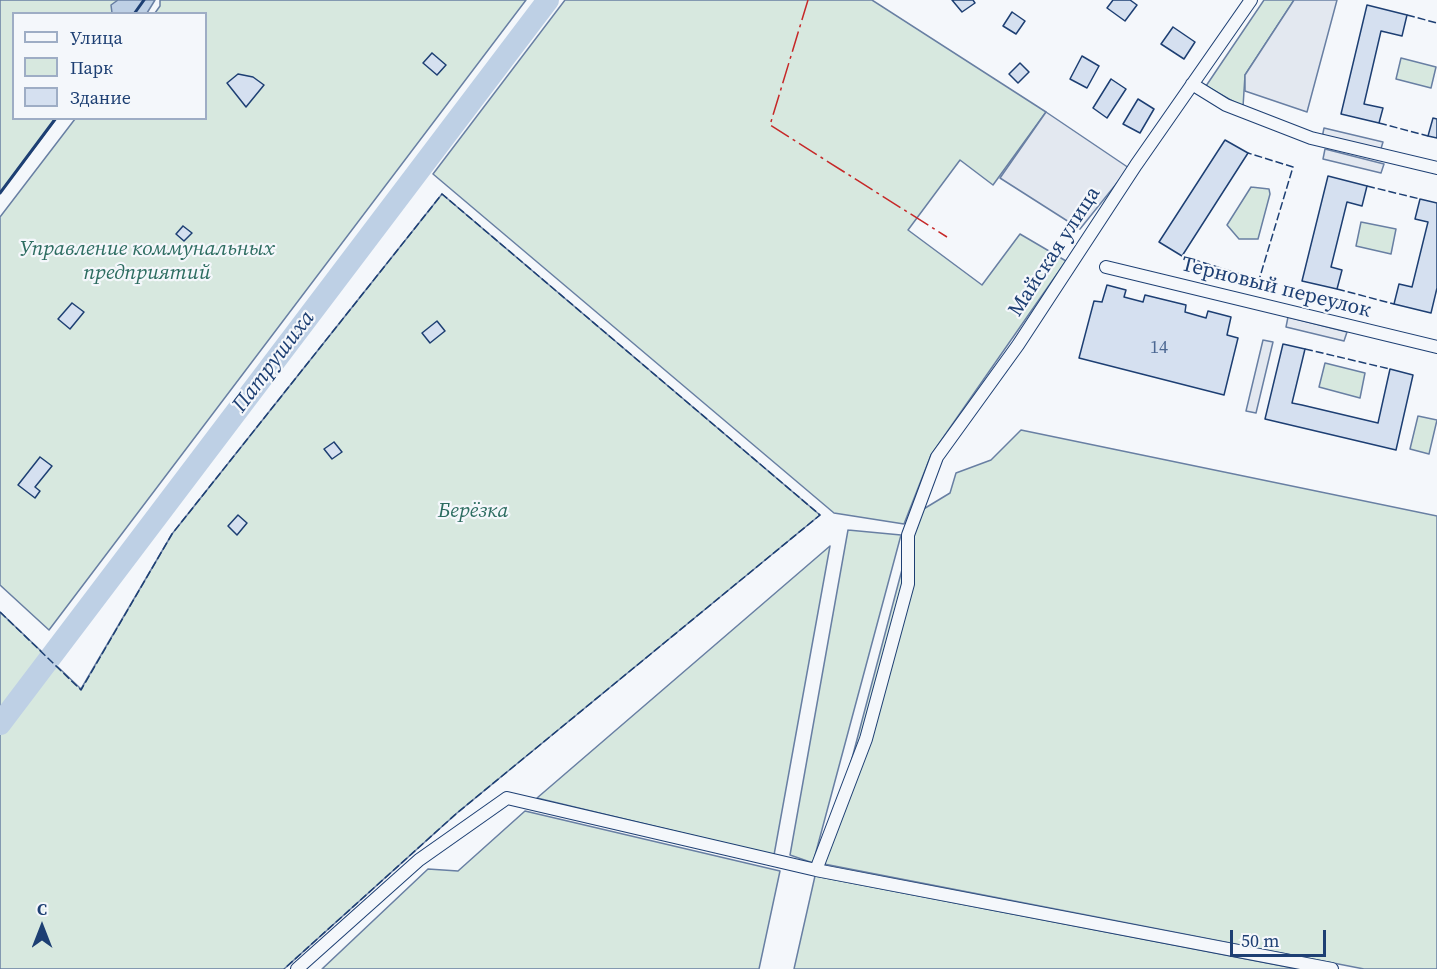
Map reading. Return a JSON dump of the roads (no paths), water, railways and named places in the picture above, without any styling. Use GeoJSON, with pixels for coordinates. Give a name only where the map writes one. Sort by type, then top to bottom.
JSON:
{"type":"FeatureCollection","features":[{"type":"Feature","properties":{"kind":"street","name":"Майская улица"},"geometry":{"type":"LineString","coordinates":[[816,870],[866,739],[908,584],[908,535],[937,457],[1018,345],[1192,84],[1251,0]]}},
{"type":"Feature","properties":{"kind":"street"},"geometry":{"type":"LineString","coordinates":[[1192,84],[1226,105],[1311,138],[1437,168]]}},
{"type":"Feature","properties":{"kind":"street","name":"Терновый переулок"},"geometry":{"type":"LineString","coordinates":[[1106,267],[1437,347]]}},
{"type":"Feature","properties":{"kind":"street"},"geometry":{"type":"LineString","coordinates":[[297,969],[420,860],[507,798],[816,870],[1332,969]]}},
{"type":"Feature","properties":{"kind":"water"},"geometry":{"type":"Polygon","coordinates":[[[118,0],[155,0],[148,12],[112,12],[111,5],[118,0]]]}},
{"type":"Feature","properties":{"kind":"waterway","name":"Патрушиха"},"geometry":{"type":"LineString","coordinates":[[0,724],[548,0]]}},
{"type":"Feature","properties":{"kind":"park label","name":"Управление коммунальных предприятий"},"geometry":{"type":"Point","coordinates":[147,262]}},
{"type":"Feature","properties":{"kind":"park label","name":"Берёзка"},"geometry":{"type":"Point","coordinates":[473,512]}}]}
